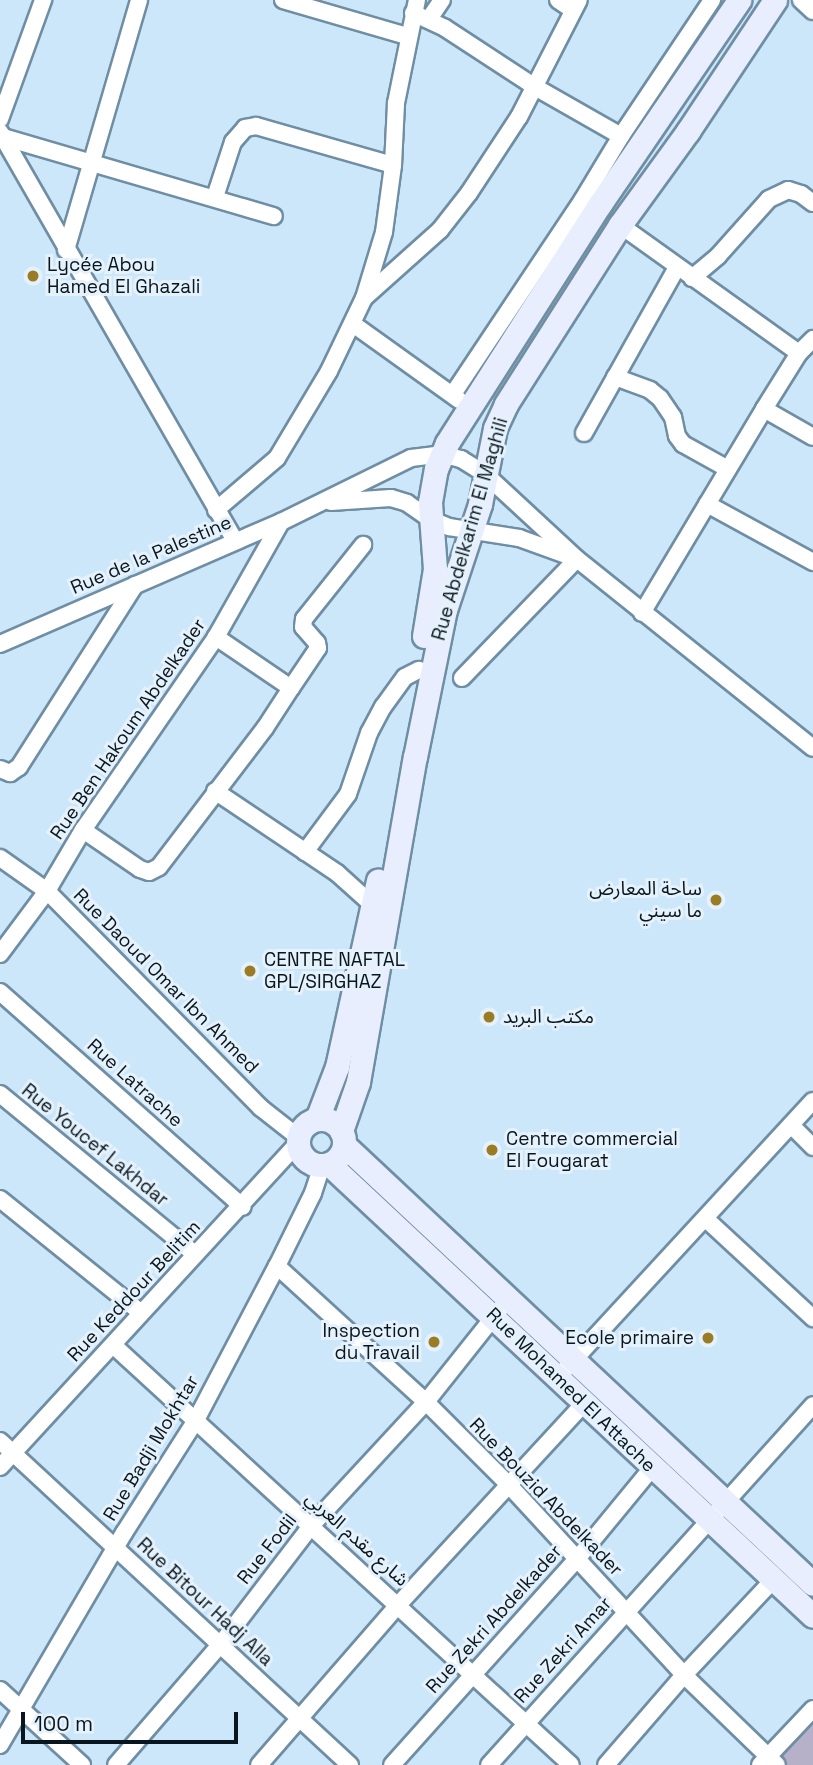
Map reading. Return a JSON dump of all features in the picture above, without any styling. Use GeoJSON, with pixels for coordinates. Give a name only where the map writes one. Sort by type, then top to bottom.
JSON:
{"type":"FeatureCollection","features":[{"type":"Feature","properties":{"kind":"street"},"geometry":{"type":"LineString","coordinates":[[0,119],[43,0]]}},
{"type":"Feature","properties":{"kind":"street"},"geometry":{"type":"LineString","coordinates":[[66,250],[139,0]]}},
{"type":"Feature","properties":{"kind":"street"},"geometry":{"type":"LineString","coordinates":[[283,0],[407,36]]}},
{"type":"Feature","properties":{"kind":"street"},"geometry":{"type":"LineString","coordinates":[[216,510],[277,458],[329,371],[353,324],[364,298],[384,232],[393,165],[396,103],[407,36],[420,11],[442,0]]}},
{"type":"Feature","properties":{"kind":"street"},"geometry":{"type":"LineString","coordinates":[[364,298],[440,230],[469,193],[535,87],[576,5],[558,0]]}},
{"type":"Feature","properties":{"kind":"street"},"geometry":{"type":"LineString","coordinates":[[353,324],[460,401],[621,136],[712,0]]}},
{"type":"Feature","properties":{"kind":"street","name":"Rue Abdelkarim El Maghili"},"geometry":{"type":"LineString","coordinates":[[343,1138],[358,1082],[380,913],[435,569],[430,519],[432,485],[460,401],[600,204],[739,0]]}},
{"type":"Feature","properties":{"kind":"street","name":"Rue Abdelkarim El Maghili"},"geometry":{"type":"LineString","coordinates":[[380,913],[445,611],[480,504],[495,428],[506,404],[621,225],[688,131],[775,0]]}},
{"type":"Feature","properties":{"kind":"street"},"geometry":{"type":"LineString","coordinates":[[420,11],[535,87],[621,136]]}},
{"type":"Feature","properties":{"kind":"street"},"geometry":{"type":"LineString","coordinates":[[215,197],[233,142],[245,128],[257,127],[393,165]]}},
{"type":"Feature","properties":{"kind":"street"},"geometry":{"type":"LineString","coordinates":[[1,134],[274,216]]}},
{"type":"Feature","properties":{"kind":"street"},"geometry":{"type":"LineString","coordinates":[[1,134],[235,541]]}},
{"type":"Feature","properties":{"kind":"street"},"geometry":{"type":"LineString","coordinates":[[692,278],[718,256],[769,199],[788,190],[801,194],[813,203]]}},
{"type":"Feature","properties":{"kind":"street"},"geometry":{"type":"LineString","coordinates":[[621,225],[799,353]]}},
{"type":"Feature","properties":{"kind":"street"},"geometry":{"type":"LineString","coordinates":[[584,433],[677,267]]}},
{"type":"Feature","properties":{"kind":"street"},"geometry":{"type":"LineString","coordinates":[[642,613],[799,353],[813,340]]}},
{"type":"Feature","properties":{"kind":"street"},"geometry":{"type":"LineString","coordinates":[[615,377],[650,390],[660,398],[670,411],[677,436],[683,444],[728,469]]}},
{"type":"Feature","properties":{"kind":"street"},"geometry":{"type":"LineString","coordinates":[[764,409],[813,437]]}},
{"type":"Feature","properties":{"kind":"street"},"geometry":{"type":"LineString","coordinates":[[442,454],[461,459],[485,474],[577,559],[813,748]]}},
{"type":"Feature","properties":{"kind":"street","name":"Rue de la Palestine"},"geometry":{"type":"LineString","coordinates":[[0,644],[281,522],[411,458],[442,454]]}},
{"type":"Feature","properties":{"kind":"street"},"geometry":{"type":"LineString","coordinates":[[318,503],[391,498],[407,503],[430,519],[470,531],[519,538],[577,559]]}},
{"type":"Feature","properties":{"kind":"street"},"geometry":{"type":"LineString","coordinates":[[707,504],[813,562]]}},
{"type":"Feature","properties":{"kind":"street","name":"Rue Ben Hakoum Abdelkader"},"geometry":{"type":"LineString","coordinates":[[0,954],[47,891],[83,830],[216,637],[281,522]]}},
{"type":"Feature","properties":{"kind":"street"},"geometry":{"type":"LineString","coordinates":[[83,830],[129,863],[149,872],[159,867],[318,648],[303,627],[304,619],[363,545]]}},
{"type":"Feature","properties":{"kind":"street"},"geometry":{"type":"LineString","coordinates":[[461,678],[577,559]]}},
{"type":"Feature","properties":{"kind":"street"},"geometry":{"type":"LineString","coordinates":[[0,769],[10,773],[19,768],[135,585]]}},
{"type":"Feature","properties":{"kind":"street"},"geometry":{"type":"LineString","coordinates":[[216,637],[291,688]]}},
{"type":"Feature","properties":{"kind":"street"},"geometry":{"type":"LineString","coordinates":[[306,852],[348,794],[379,713],[400,682],[419,670]]}},
{"type":"Feature","properties":{"kind":"street"},"geometry":{"type":"LineString","coordinates":[[215,791],[337,873],[380,913],[337,1067],[317,1119]]}},
{"type":"Feature","properties":{"kind":"street","name":"Rue Daoud Omar Ibn Ahmed"},"geometry":{"type":"LineString","coordinates":[[0,858],[47,891],[261,1108],[298,1140]]}},
{"type":"Feature","properties":{"kind":"street","name":"Rue Latrache"},"geometry":{"type":"LineString","coordinates":[[0,992],[243,1207]]}},
{"type":"Feature","properties":{"kind":"street","name":"Rue Youcef Lakhdar"},"geometry":{"type":"LineString","coordinates":[[0,1094],[195,1254]]}},
{"type":"Feature","properties":{"kind":"street"},"geometry":{"type":"LineString","coordinates":[[559,1376],[813,1101]]}},
{"type":"Feature","properties":{"kind":"street"},"geometry":{"type":"LineString","coordinates":[[317,1119],[331,1121],[343,1138],[340,1156],[326,1164],[309,1161],[298,1140],[304,1126],[317,1119]]}},
{"type":"Feature","properties":{"kind":"street"},"geometry":{"type":"LineString","coordinates":[[791,1125],[813,1147]]}},
{"type":"Feature","properties":{"kind":"street","name":"Rue Mohamed El Attache"},"geometry":{"type":"LineString","coordinates":[[343,1138],[576,1359],[720,1512],[775,1578],[813,1616]]}},
{"type":"Feature","properties":{"kind":"street","name":"Rue Keddour Belitim"},"geometry":{"type":"LineString","coordinates":[[0,1467],[6,1447],[113,1345],[140,1312],[243,1207],[298,1140]]}},
{"type":"Feature","properties":{"kind":"street","name":"Rue Mohamed El Attache"},"geometry":{"type":"LineString","coordinates":[[326,1164],[495,1316],[586,1401],[652,1468],[720,1512],[813,1584]]}},
{"type":"Feature","properties":{"kind":"street","name":"Rue Badji Mokhtar"},"geometry":{"type":"LineString","coordinates":[[0,1745],[196,1420],[277,1266],[326,1164]]}},
{"type":"Feature","properties":{"kind":"street"},"geometry":{"type":"LineString","coordinates":[[0,1199],[140,1312]]}},
{"type":"Feature","properties":{"kind":"street"},"geometry":{"type":"LineString","coordinates":[[706,1219],[813,1318]]}},
{"type":"Feature","properties":{"kind":"street","name":"Rue Bouzid Abdelkader"},"geometry":{"type":"LineString","coordinates":[[277,1266],[426,1402],[508,1484],[768,1762]]}},
{"type":"Feature","properties":{"kind":"street","name":"Rue Fodil"},"geometry":{"type":"LineString","coordinates":[[116,1765],[220,1645],[311,1526],[426,1402],[508,1297]]}},
{"type":"Feature","properties":{"kind":"street","name":"شارع مقدم العربي"},"geometry":{"type":"LineString","coordinates":[[113,1345],[571,1765]]}},
{"type":"Feature","properties":{"kind":"street"},"geometry":{"type":"LineString","coordinates":[[259,1765],[398,1605],[586,1401]]}},
{"type":"Feature","properties":{"kind":"street","name":"Rue Zekri Amar"},"geometry":{"type":"LineString","coordinates":[[489,1765],[626,1611],[720,1512],[813,1405]]}},
{"type":"Feature","properties":{"kind":"street","name":"Rue Bitour Hadj Alla"},"geometry":{"type":"LineString","coordinates":[[6,1447],[350,1765]]}},
{"type":"Feature","properties":{"kind":"street","name":"Rue Zekri Abdelkader"},"geometry":{"type":"LineString","coordinates":[[392,1765],[577,1559],[652,1468]]}},
{"type":"Feature","properties":{"kind":"street"},"geometry":{"type":"LineString","coordinates":[[606,1765],[684,1675],[775,1578]]}},
{"type":"Feature","properties":{"kind":"street"},"geometry":{"type":"LineString","coordinates":[[0,1690],[82,1765]]}},
{"type":"Feature","properties":{"kind":"street"},"geometry":{"type":"LineString","coordinates":[[768,1762],[813,1709]]}},
{"type":"Feature","properties":{"kind":"shaded area"},"geometry":{"type":"Polygon","coordinates":[[[813,1719],[813,1765],[768,1765],[813,1719]]]}},
{"type":"Feature","properties":{"kind":"place","name":"Lycée Abou Hamed El Ghazali"},"geometry":{"type":"Point","coordinates":[33,276]}},
{"type":"Feature","properties":{"kind":"place","name":"ساحة المعارض ما سيني"},"geometry":{"type":"Point","coordinates":[716,900]}},
{"type":"Feature","properties":{"kind":"place","name":"CENTRE NAFTAL GPL/SIRGHAZ"},"geometry":{"type":"Point","coordinates":[250,971]}},
{"type":"Feature","properties":{"kind":"place","name":"مكتب البريد"},"geometry":{"type":"Point","coordinates":[489,1017]}},
{"type":"Feature","properties":{"kind":"place","name":"Centre commercial El Fougarat"},"geometry":{"type":"Point","coordinates":[492,1150]}},
{"type":"Feature","properties":{"kind":"place","name":"Ecole primaire"},"geometry":{"type":"Point","coordinates":[708,1338]}},
{"type":"Feature","properties":{"kind":"place","name":"Inspection du Travail"},"geometry":{"type":"Point","coordinates":[434,1342]}}]}
